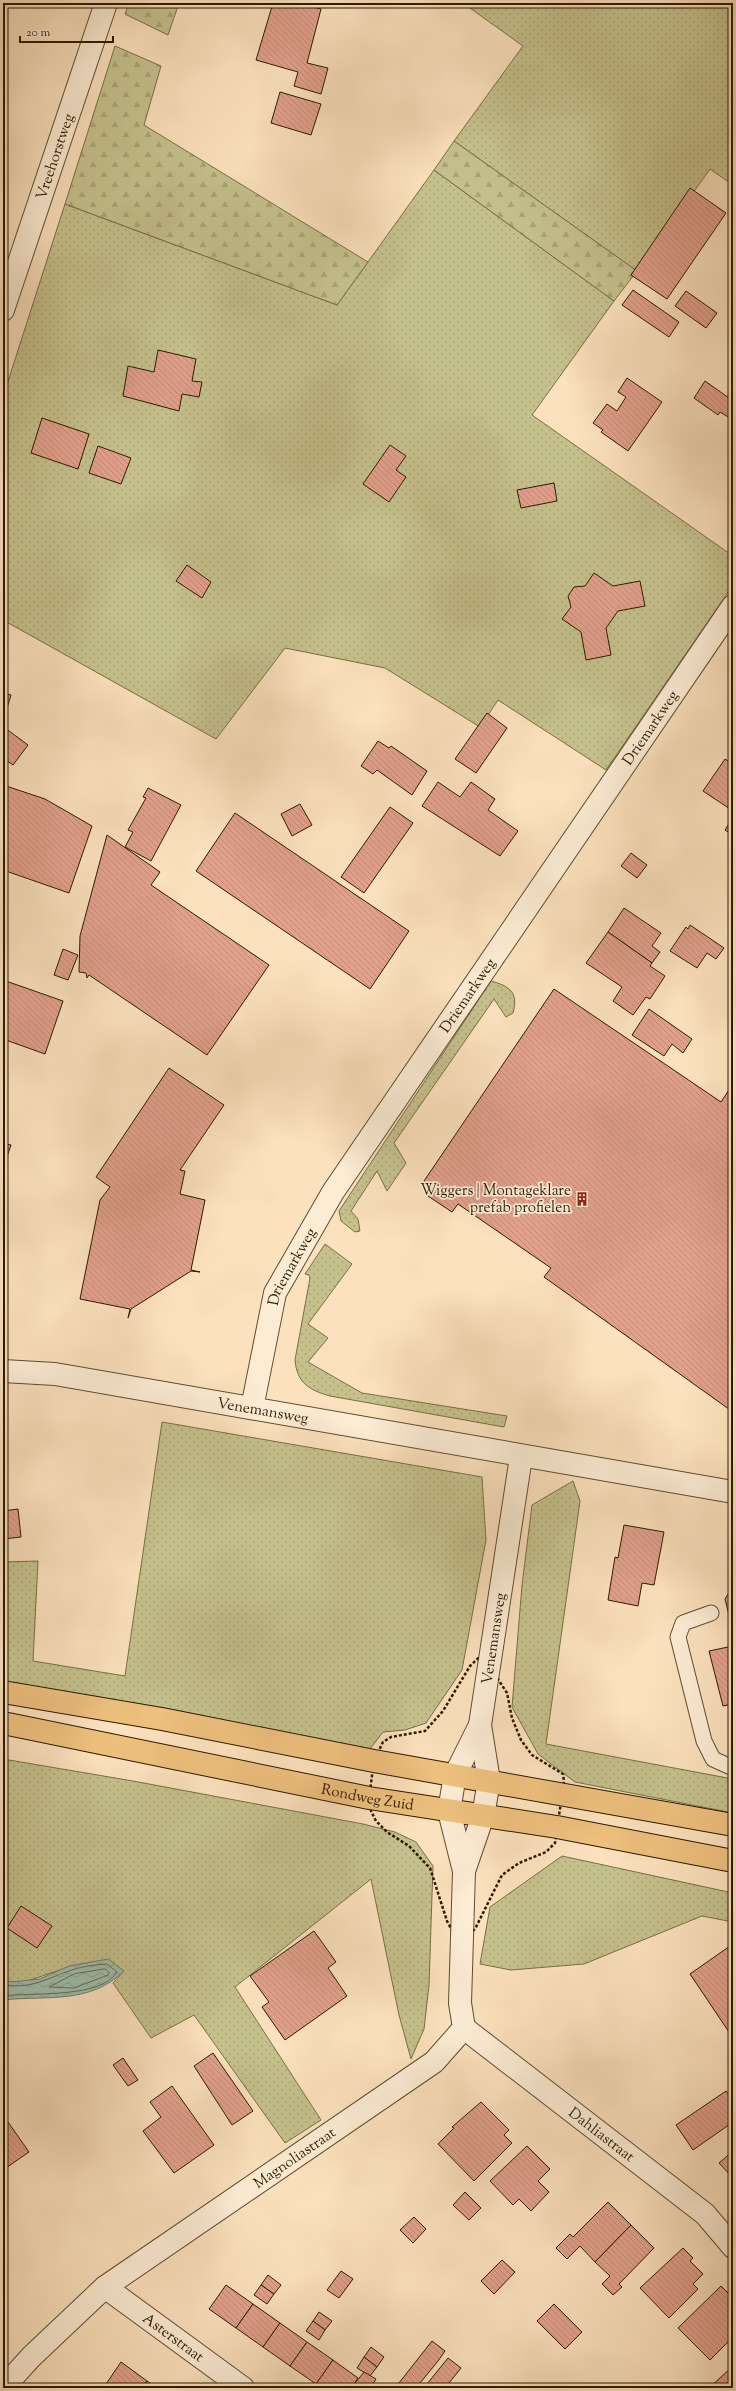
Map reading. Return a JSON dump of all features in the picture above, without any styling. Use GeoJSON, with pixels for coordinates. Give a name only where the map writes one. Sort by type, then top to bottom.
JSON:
{"type":"FeatureCollection","features":[{"type":"Feature","properties":{"kind":"main road"},"geometry":{"type":"LineString","coordinates":[[3,1692],[162,1718],[374,1761],[733,1825]]}},
{"type":"Feature","properties":{"kind":"main road","name":"Rondweg Zuid"},"geometry":{"type":"LineString","coordinates":[[3,1723],[369,1798],[557,1827],[733,1861]]}},
{"type":"Feature","properties":{"kind":"street","name":"Vreehorstweg"},"geometry":{"type":"LineString","coordinates":[[3,310],[106,3]]}},
{"type":"Feature","properties":{"kind":"street","name":"Driemarkweg"},"geometry":{"type":"LineString","coordinates":[[252,1408],[275,1293],[333,1192],[733,606]]}},
{"type":"Feature","properties":{"kind":"street","name":"Venemansweg"},"geometry":{"type":"LineString","coordinates":[[3,1372],[55,1374],[521,1457],[733,1492]]}},
{"type":"Feature","properties":{"kind":"street","name":"Venemansweg"},"geometry":{"type":"LineString","coordinates":[[449,1811],[455,1775],[480,1725],[521,1457]]}},
{"type":"Feature","properties":{"kind":"street","name":"Venemansweg"},"geometry":{"type":"LineString","coordinates":[[480,1725],[489,1781],[483,1816]]}},
{"type":"Feature","properties":{"kind":"street"},"geometry":{"type":"LineString","coordinates":[[449,1811],[464,1871],[460,2003],[464,2028]]}},
{"type":"Feature","properties":{"kind":"street"},"geometry":{"type":"LineString","coordinates":[[464,1871],[483,1816]]}},
{"type":"Feature","properties":{"kind":"street","name":"Dahliastraat"},"geometry":{"type":"LineString","coordinates":[[464,2028],[705,2214],[733,2247]]}},
{"type":"Feature","properties":{"kind":"street","name":"Magnoliastraat"},"geometry":{"type":"LineString","coordinates":[[3,2388],[30,2357],[105,2287],[434,2062],[464,2028]]}},
{"type":"Feature","properties":{"kind":"street","name":"Asterstraat"},"geometry":{"type":"LineString","coordinates":[[105,2287],[243,2388]]}},
{"type":"Feature","properties":{"kind":"lane"},"geometry":{"type":"LineString","coordinates":[[711,1613],[683,1623],[678,1637],[704,1741],[712,1759],[733,1768]]}},
{"type":"Feature","properties":{"kind":"path"},"geometry":{"type":"LineString","coordinates":[[374,1761],[383,1742],[392,1736],[425,1731],[443,1711],[470,1666],[493,1644]]}},
{"type":"Feature","properties":{"kind":"path"},"geometry":{"type":"LineString","coordinates":[[493,1644],[494,1673],[507,1693],[512,1718],[521,1740],[532,1755],[563,1774],[562,1794]]}},
{"type":"Feature","properties":{"kind":"path"},"geometry":{"type":"LineString","coordinates":[[369,1798],[371,1811],[376,1821],[387,1832],[410,1846],[430,1868],[447,1921],[461,1947],[476,1927],[502,1875],[519,1863],[546,1852],[555,1843],[557,1827]]}},
{"type":"Feature","properties":{"kind":"green space"},"geometry":{"type":"Polygon","coordinates":[[[129,3],[179,3],[168,35],[125,14],[129,3]]]}},
{"type":"Feature","properties":{"kind":"green space"},"geometry":{"type":"Polygon","coordinates":[[[463,3],[733,3],[733,185],[710,169],[637,271],[454,141],[523,46],[463,3]]]}},
{"type":"Feature","properties":{"kind":"green space"},"geometry":{"type":"Polygon","coordinates":[[[115,46],[161,66],[144,125],[368,262],[337,305],[65,204],[115,46]]]}},
{"type":"Feature","properties":{"kind":"green space"},"geometry":{"type":"Polygon","coordinates":[[[454,141],[637,271],[614,301],[434,170],[454,141]]]}},
{"type":"Feature","properties":{"kind":"green space"},"geometry":{"type":"Polygon","coordinates":[[[434,170],[614,301],[532,415],[733,556],[733,585],[606,770],[498,700],[480,727],[385,668],[285,648],[216,739],[3,620],[3,397],[65,204],[337,305],[434,170]]]}},
{"type":"Feature","properties":{"kind":"green space"},"geometry":{"type":"Polygon","coordinates":[[[491,981],[503,985],[511,991],[515,1000],[513,1013],[506,1017],[494,999],[394,1143],[406,1163],[387,1191],[377,1171],[351,1211],[358,1219],[360,1231],[355,1232],[341,1221],[339,1211],[491,981]]]}},
{"type":"Feature","properties":{"kind":"green space"},"geometry":{"type":"Polygon","coordinates":[[[325,1244],[352,1264],[308,1324],[328,1338],[308,1362],[362,1393],[507,1416],[504,1427],[330,1396],[310,1388],[301,1380],[296,1368],[295,1360],[310,1278],[309,1275],[305,1274],[325,1244]]]}},
{"type":"Feature","properties":{"kind":"green space"},"geometry":{"type":"Polygon","coordinates":[[[162,1422],[482,1477],[486,1540],[462,1670],[426,1723],[405,1730],[383,1732],[370,1749],[254,1731],[3,1685],[3,1562],[38,1561],[33,1661],[125,1676],[162,1422]]]}},
{"type":"Feature","properties":{"kind":"green space"},"geometry":{"type":"Polygon","coordinates":[[[573,1481],[580,1501],[546,1744],[733,1779],[733,1813],[575,1782],[538,1754],[512,1707],[522,1585],[532,1505],[573,1481]]]}},
{"type":"Feature","properties":{"kind":"green space"},"geometry":{"type":"Polygon","coordinates":[[[3,1759],[133,1781],[363,1824],[395,1832],[416,1842],[433,1866],[429,1985],[424,2029],[411,2059],[399,2015],[371,1879],[235,1987],[321,2120],[285,2143],[194,2015],[151,2038],[113,1983],[124,1971],[72,1968],[27,1981],[12,1982],[3,1980],[3,1759]]]}},
{"type":"Feature","properties":{"kind":"green space"},"geometry":{"type":"Polygon","coordinates":[[[562,1856],[733,1893],[733,1922],[702,1916],[584,1964],[511,1970],[480,1964],[490,1907],[562,1856]]]}},
{"type":"Feature","properties":{"kind":"water"},"geometry":{"type":"Polygon","coordinates":[[[108,1959],[124,1971],[111,1982],[97,1989],[82,1994],[51,1998],[3,2000],[3,1980],[12,1982],[40,1979],[69,1966],[108,1959]]]}},
{"type":"Feature","properties":{"kind":"building"},"geometry":{"type":"Polygon","coordinates":[[[273,3],[298,3],[321,9],[307,63],[328,68],[321,94],[294,86],[298,72],[256,60],[273,3]]]}},
{"type":"Feature","properties":{"kind":"building"},"geometry":{"type":"Polygon","coordinates":[[[280,92],[321,104],[311,135],[271,123],[280,92]]]}},
{"type":"Feature","properties":{"kind":"building"},"geometry":{"type":"Polygon","coordinates":[[[690,188],[726,213],[667,299],[631,275],[690,188]]]}},
{"type":"Feature","properties":{"kind":"building"},"geometry":{"type":"Polygon","coordinates":[[[633,290],[679,322],[669,337],[622,305],[633,290]]]}},
{"type":"Feature","properties":{"kind":"building"},"geometry":{"type":"Polygon","coordinates":[[[686,291],[717,313],[706,328],[675,306],[686,291]]]}},
{"type":"Feature","properties":{"kind":"building"},"geometry":{"type":"Polygon","coordinates":[[[158,350],[196,359],[192,381],[202,382],[199,397],[182,394],[179,411],[123,396],[128,366],[154,372],[158,350]]]}},
{"type":"Feature","properties":{"kind":"building"},"geometry":{"type":"Polygon","coordinates":[[[627,378],[662,402],[628,451],[601,432],[603,430],[593,423],[607,404],[617,411],[626,397],[618,392],[627,378]]]}},
{"type":"Feature","properties":{"kind":"building"},"geometry":{"type":"Polygon","coordinates":[[[705,381],[729,398],[733,392],[733,420],[720,412],[718,415],[694,398],[705,381]]]}},
{"type":"Feature","properties":{"kind":"building"},"geometry":{"type":"Polygon","coordinates":[[[42,418],[89,434],[78,469],[31,453],[42,418]]]}},
{"type":"Feature","properties":{"kind":"building"},"geometry":{"type":"Polygon","coordinates":[[[390,445],[406,456],[396,470],[406,477],[389,502],[363,484],[390,445]]]}},
{"type":"Feature","properties":{"kind":"building"},"geometry":{"type":"Polygon","coordinates":[[[98,446],[131,458],[121,484],[89,473],[98,446]]]}},
{"type":"Feature","properties":{"kind":"building"},"geometry":{"type":"Polygon","coordinates":[[[554,483],[557,501],[521,508],[517,490],[554,483]]]}},
{"type":"Feature","properties":{"kind":"building"},"geometry":{"type":"Polygon","coordinates":[[[187,565],[211,582],[202,598],[176,581],[187,565]]]}},
{"type":"Feature","properties":{"kind":"building"},"geometry":{"type":"Polygon","coordinates":[[[594,573],[613,586],[640,581],[645,606],[618,611],[606,628],[611,655],[586,660],[581,632],[562,619],[571,607],[568,596],[574,587],[585,586],[594,573]]]}},
{"type":"Feature","properties":{"kind":"building"},"geometry":{"type":"Polygon","coordinates":[[[3,693],[11,695],[4,718],[3,718],[3,693]]]}},
{"type":"Feature","properties":{"kind":"building"},"geometry":{"type":"Polygon","coordinates":[[[487,713],[507,728],[476,773],[455,759],[487,713]]]}},
{"type":"Feature","properties":{"kind":"building"},"geometry":{"type":"Polygon","coordinates":[[[5,728],[28,745],[13,765],[3,758],[3,731],[5,728]]]}},
{"type":"Feature","properties":{"kind":"building"},"geometry":{"type":"Polygon","coordinates":[[[378,741],[389,748],[391,746],[427,771],[412,795],[377,770],[373,774],[361,766],[378,741]]]}},
{"type":"Feature","properties":{"kind":"building"},"geometry":{"type":"Polygon","coordinates":[[[725,759],[733,764],[733,811],[703,791],[725,759]]]}},
{"type":"Feature","properties":{"kind":"building"},"geometry":{"type":"Polygon","coordinates":[[[438,782],[460,797],[471,782],[495,799],[488,810],[518,831],[500,856],[422,806],[438,782]]]}},
{"type":"Feature","properties":{"kind":"building"},"geometry":{"type":"Polygon","coordinates":[[[3,785],[45,799],[92,826],[69,893],[3,870],[3,785]]]}},
{"type":"Feature","properties":{"kind":"building"},"geometry":{"type":"Polygon","coordinates":[[[148,788],[181,805],[151,861],[125,847],[133,832],[128,830],[146,798],[143,797],[148,788]]]}},
{"type":"Feature","properties":{"kind":"building"},"geometry":{"type":"Polygon","coordinates":[[[300,804],[312,825],[292,836],[281,814],[300,804]]]}},
{"type":"Feature","properties":{"kind":"building"},"geometry":{"type":"Polygon","coordinates":[[[390,807],[413,823],[364,893],[341,877],[390,807]]]}},
{"type":"Feature","properties":{"kind":"building"},"geometry":{"type":"Polygon","coordinates":[[[235,813],[409,931],[370,989],[196,871],[235,813]]]}},
{"type":"Feature","properties":{"kind":"building"},"geometry":{"type":"Polygon","coordinates":[[[733,817],[733,835],[725,830],[733,817]]]}},
{"type":"Feature","properties":{"kind":"building"},"geometry":{"type":"Polygon","coordinates":[[[107,835],[160,872],[151,885],[269,965],[207,1055],[89,975],[87,978],[86,973],[79,972],[80,936],[107,835]]]}},
{"type":"Feature","properties":{"kind":"building"},"geometry":{"type":"Polygon","coordinates":[[[631,853],[647,865],[637,878],[621,866],[631,853]]]}},
{"type":"Feature","properties":{"kind":"building"},"geometry":{"type":"Polygon","coordinates":[[[624,908],[661,933],[652,946],[660,952],[652,963],[608,932],[624,908]]]}},
{"type":"Feature","properties":{"kind":"building"},"geometry":{"type":"Polygon","coordinates":[[[690,925],[724,948],[716,959],[707,953],[697,968],[670,951],[686,927],[688,929],[690,925]]]}},
{"type":"Feature","properties":{"kind":"building"},"geometry":{"type":"Polygon","coordinates":[[[608,932],[652,963],[650,966],[665,976],[650,999],[646,997],[633,1015],[613,1001],[622,987],[586,963],[608,932]]]}},
{"type":"Feature","properties":{"kind":"building"},"geometry":{"type":"Polygon","coordinates":[[[63,949],[78,955],[68,980],[54,975],[63,949]]]}},
{"type":"Feature","properties":{"kind":"building"},"geometry":{"type":"Polygon","coordinates":[[[3,980],[63,1001],[45,1054],[3,1039],[3,980]]]}},
{"type":"Feature","properties":{"kind":"building","name":"Wiggers | Montageklare prefab profielen"},"geometry":{"type":"Polygon","coordinates":[[[554,989],[721,1102],[733,1084],[733,1412],[544,1277],[551,1268],[458,1204],[452,1212],[425,1194],[431,1186],[424,1181],[554,989]]]}},
{"type":"Feature","properties":{"kind":"building"},"geometry":{"type":"Polygon","coordinates":[[[649,1009],[692,1039],[683,1053],[672,1044],[664,1056],[632,1035],[649,1009]]]}},
{"type":"Feature","properties":{"kind":"building"},"geometry":{"type":"Polygon","coordinates":[[[169,1068],[224,1105],[180,1170],[185,1171],[180,1194],[205,1200],[191,1270],[200,1272],[191,1271],[131,1309],[128,1318],[130,1309],[80,1299],[100,1200],[110,1187],[96,1177],[169,1068]]]}},
{"type":"Feature","properties":{"kind":"building"},"geometry":{"type":"Polygon","coordinates":[[[3,1143],[11,1145],[3,1168],[3,1143]]]}},
{"type":"Feature","properties":{"kind":"building"},"geometry":{"type":"Polygon","coordinates":[[[18,1509],[21,1537],[3,1539],[3,1511],[18,1509]]]}},
{"type":"Feature","properties":{"kind":"building"},"geometry":{"type":"Polygon","coordinates":[[[624,1525],[664,1532],[654,1585],[642,1583],[638,1606],[608,1600],[615,1557],[618,1558],[624,1525]]]}},
{"type":"Feature","properties":{"kind":"building"},"geometry":{"type":"Polygon","coordinates":[[[733,1586],[733,1618],[729,1615],[725,1599],[733,1586]]]}},
{"type":"Feature","properties":{"kind":"building"},"geometry":{"type":"Polygon","coordinates":[[[733,1646],[733,1704],[723,1706],[709,1651],[733,1646]]]}},
{"type":"Feature","properties":{"kind":"building"},"geometry":{"type":"Polygon","coordinates":[[[21,1906],[52,1926],[37,1948],[7,1928],[21,1906]]]}},
{"type":"Feature","properties":{"kind":"building"},"geometry":{"type":"Polygon","coordinates":[[[314,1931],[336,1962],[328,1968],[347,1996],[285,2040],[262,2007],[269,2002],[250,1976],[314,1931]]]}},
{"type":"Feature","properties":{"kind":"building"},"geometry":{"type":"Polygon","coordinates":[[[730,1946],[733,1951],[733,2038],[690,1974],[730,1946]]]}},
{"type":"Feature","properties":{"kind":"building"},"geometry":{"type":"Polygon","coordinates":[[[213,2053],[253,2111],[232,2125],[194,2066],[213,2053]]]}},
{"type":"Feature","properties":{"kind":"building"},"geometry":{"type":"Polygon","coordinates":[[[123,2058],[138,2080],[128,2086],[113,2065],[123,2058]]]}},
{"type":"Feature","properties":{"kind":"building"},"geometry":{"type":"Polygon","coordinates":[[[172,2086],[214,2145],[174,2173],[143,2131],[161,2117],[150,2102],[172,2086]]]}},
{"type":"Feature","properties":{"kind":"building"},"geometry":{"type":"Polygon","coordinates":[[[726,2091],[733,2101],[733,2122],[693,2150],[676,2125],[726,2091]]]}},
{"type":"Feature","properties":{"kind":"building"},"geometry":{"type":"Polygon","coordinates":[[[481,2102],[509,2130],[504,2135],[512,2143],[474,2181],[438,2144],[454,2128],[452,2127],[481,2102]]]}},
{"type":"Feature","properties":{"kind":"building"},"geometry":{"type":"Polygon","coordinates":[[[8,2122],[29,2152],[3,2170],[3,2126],[8,2122]]]}},
{"type":"Feature","properties":{"kind":"building"},"geometry":{"type":"Polygon","coordinates":[[[527,2146],[550,2169],[538,2181],[549,2192],[531,2211],[519,2199],[513,2205],[490,2181],[527,2146]]]}},
{"type":"Feature","properties":{"kind":"building"},"geometry":{"type":"Polygon","coordinates":[[[733,2151],[733,2178],[719,2163],[733,2151]]]}},
{"type":"Feature","properties":{"kind":"building"},"geometry":{"type":"Polygon","coordinates":[[[465,2192],[481,2208],[469,2220],[453,2205],[465,2192]]]}},
{"type":"Feature","properties":{"kind":"building"},"geometry":{"type":"Polygon","coordinates":[[[608,2202],[631,2225],[595,2262],[580,2246],[567,2259],[556,2248],[570,2234],[573,2237],[608,2202]]]}},
{"type":"Feature","properties":{"kind":"building"},"geometry":{"type":"Polygon","coordinates":[[[414,2217],[426,2229],[413,2243],[400,2230],[414,2217]]]}},
{"type":"Feature","properties":{"kind":"building"},"geometry":{"type":"Polygon","coordinates":[[[631,2225],[654,2248],[619,2284],[622,2287],[613,2295],[602,2284],[610,2276],[595,2262],[631,2225]]]}},
{"type":"Feature","properties":{"kind":"building"},"geometry":{"type":"Polygon","coordinates":[[[683,2248],[693,2258],[690,2261],[703,2274],[693,2284],[698,2289],[669,2318],[640,2288],[683,2248]]]}},
{"type":"Feature","properties":{"kind":"building"},"geometry":{"type":"Polygon","coordinates":[[[502,2260],[515,2272],[494,2294],[481,2281],[502,2260]]]}},
{"type":"Feature","properties":{"kind":"building"},"geometry":{"type":"Polygon","coordinates":[[[341,2271],[353,2279],[339,2298],[327,2290],[341,2271]]]}},
{"type":"Feature","properties":{"kind":"building"},"geometry":{"type":"Polygon","coordinates":[[[268,2275],[281,2285],[274,2294],[261,2285],[268,2275]]]}},
{"type":"Feature","properties":{"kind":"building"},"geometry":{"type":"Polygon","coordinates":[[[226,2285],[253,2304],[236,2328],[209,2309],[226,2285]]]}},
{"type":"Feature","properties":{"kind":"building"},"geometry":{"type":"Polygon","coordinates":[[[261,2285],[274,2294],[267,2304],[254,2295],[261,2285]]]}},
{"type":"Feature","properties":{"kind":"building"},"geometry":{"type":"Polygon","coordinates":[[[721,2286],[733,2298],[733,2337],[710,2360],[678,2328],[721,2286]]]}},
{"type":"Feature","properties":{"kind":"building"},"geometry":{"type":"Polygon","coordinates":[[[253,2304],[280,2323],[263,2347],[236,2328],[253,2304]]]}},
{"type":"Feature","properties":{"kind":"building"},"geometry":{"type":"Polygon","coordinates":[[[554,2304],[582,2332],[565,2349],[537,2321],[554,2304]]]}},
{"type":"Feature","properties":{"kind":"building"},"geometry":{"type":"Polygon","coordinates":[[[319,2312],[332,2321],[325,2330],[313,2321],[319,2312]]]}},
{"type":"Feature","properties":{"kind":"building"},"geometry":{"type":"Polygon","coordinates":[[[313,2321],[325,2330],[319,2340],[306,2331],[313,2321]]]}},
{"type":"Feature","properties":{"kind":"building"},"geometry":{"type":"Polygon","coordinates":[[[280,2323],[307,2342],[290,2366],[263,2347],[280,2323]]]}},
{"type":"Feature","properties":{"kind":"building"},"geometry":{"type":"Polygon","coordinates":[[[432,2341],[445,2351],[438,2361],[416,2388],[395,2388],[432,2341]]]}},
{"type":"Feature","properties":{"kind":"building"},"geometry":{"type":"Polygon","coordinates":[[[307,2342],[333,2360],[316,2384],[290,2366],[307,2342]]]}},
{"type":"Feature","properties":{"kind":"building"},"geometry":{"type":"Polygon","coordinates":[[[371,2347],[384,2357],[377,2367],[364,2357],[371,2347]]]}},
{"type":"Feature","properties":{"kind":"building"},"geometry":{"type":"Polygon","coordinates":[[[364,2357],[377,2367],[370,2376],[357,2368],[364,2357]]]}},
{"type":"Feature","properties":{"kind":"building"},"geometry":{"type":"Polygon","coordinates":[[[448,2358],[461,2368],[445,2388],[432,2388],[427,2384],[448,2358]]]}},
{"type":"Feature","properties":{"kind":"building"},"geometry":{"type":"Polygon","coordinates":[[[333,2360],[358,2378],[351,2388],[321,2388],[316,2384],[333,2360]]]}},
{"type":"Feature","properties":{"kind":"building"},"geometry":{"type":"Polygon","coordinates":[[[121,2362],[147,2381],[142,2388],[104,2387],[121,2362]]]}},
{"type":"Feature","properties":{"kind":"building"},"geometry":{"type":"Polygon","coordinates":[[[733,2366],[733,2388],[709,2388],[733,2366]]]}},
{"type":"Feature","properties":{"kind":"building"},"geometry":{"type":"Polygon","coordinates":[[[364,2372],[376,2379],[371,2387],[372,2388],[351,2388],[364,2372]]]}},
{"type":"Feature","properties":{"kind":"building"},"geometry":{"type":"Polygon","coordinates":[[[147,2381],[157,2388],[142,2388],[147,2381]]]}},
{"type":"Feature","properties":{"kind":"place","name":"Wiggers | Montageklare prefab profielen"},"geometry":{"type":"Point","coordinates":[582,1199]}}]}
